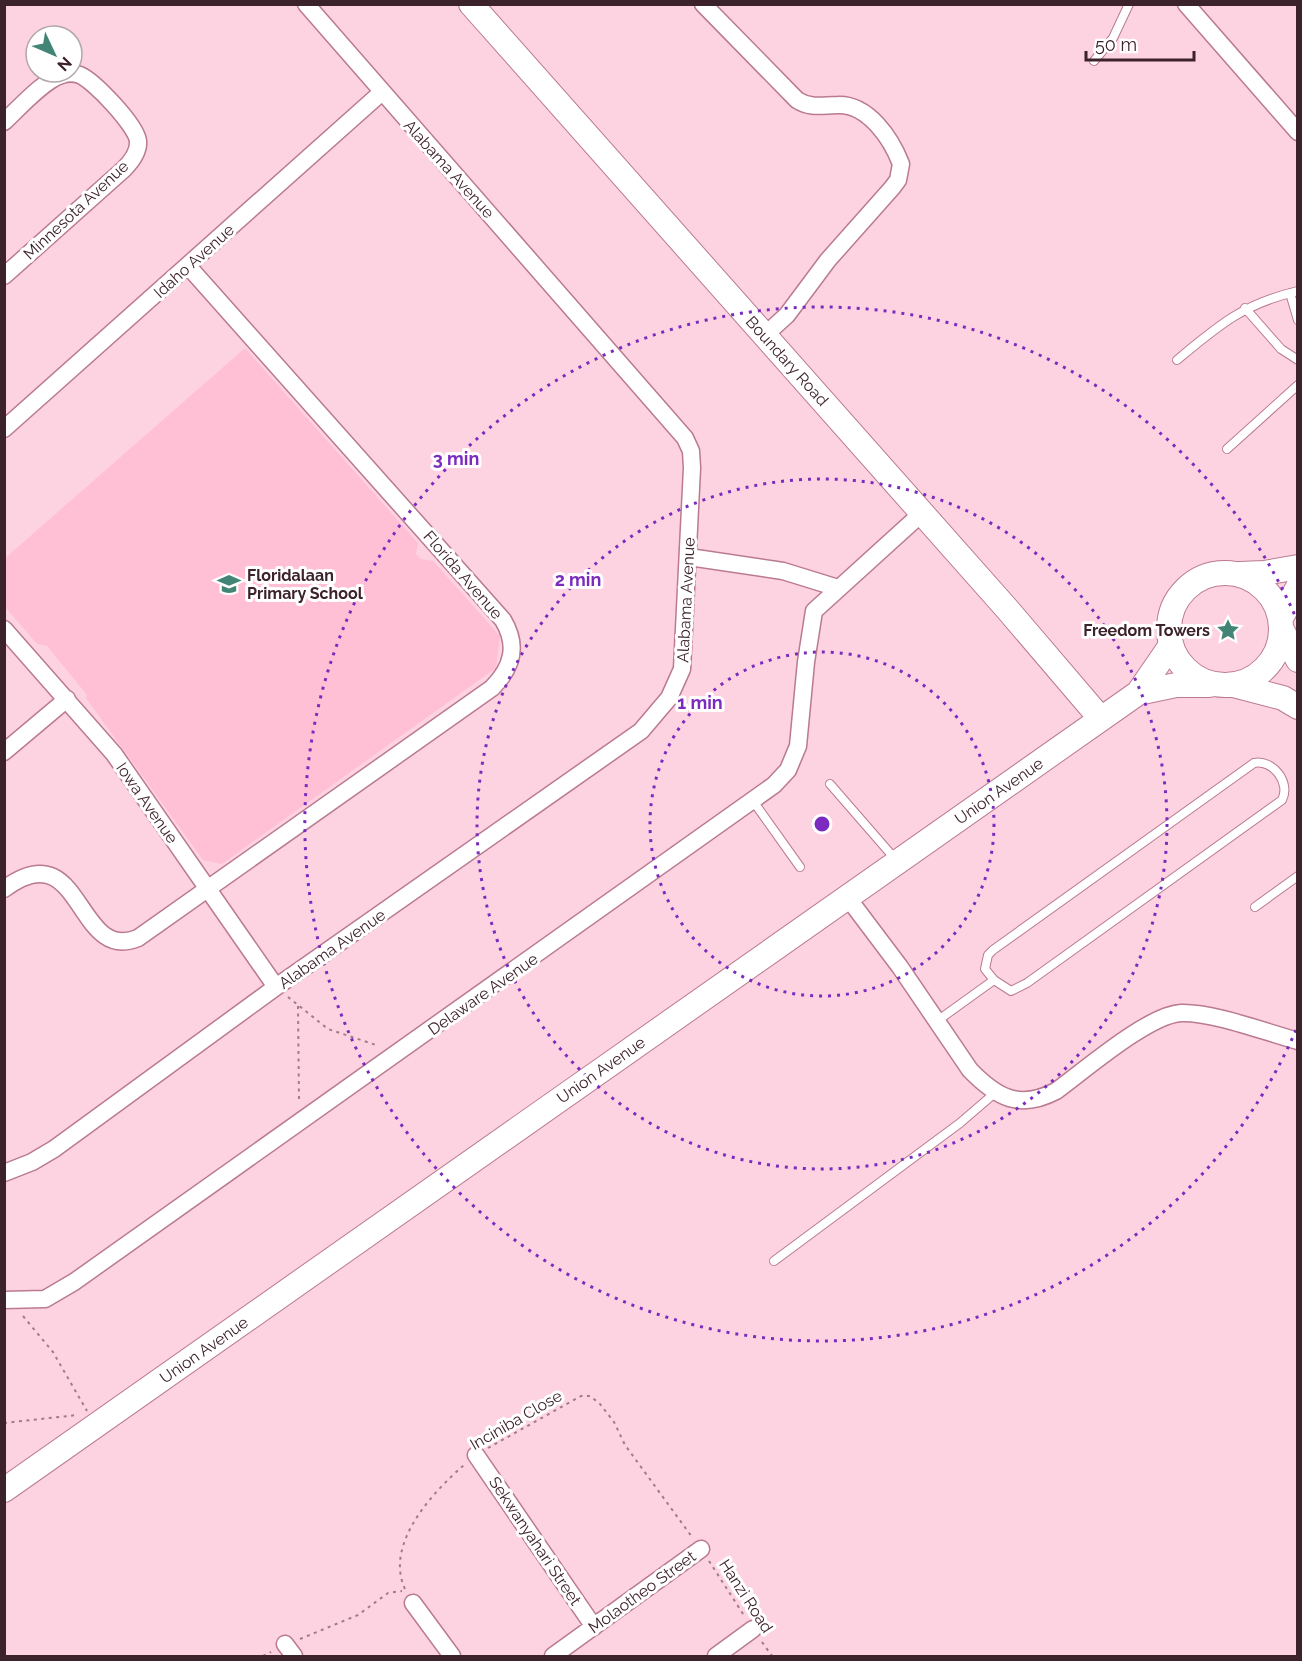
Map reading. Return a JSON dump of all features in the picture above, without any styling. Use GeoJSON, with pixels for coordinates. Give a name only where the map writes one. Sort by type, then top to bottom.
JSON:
{"type":"FeatureCollection","features":[{"type":"Feature","properties":{"kind":"street","name":"Alabama Avenue"},"geometry":{"type":"LineString","coordinates":[[4,1173],[32,1162],[54,1149],[276,987],[651,722],[669,698],[682,669],[692,456],[679,428],[306,4]]}},
{"type":"Feature","properties":{"kind":"street","name":"Boundary Road"},"geometry":{"type":"LineString","coordinates":[[471,4],[922,513],[1101,719]]}},
{"type":"Feature","properties":{"kind":"street"},"geometry":{"type":"LineString","coordinates":[[703,4],[797,100],[812,106],[850,106],[866,112],[901,164],[898,180],[892,188],[828,260],[787,315],[765,335]]}},
{"type":"Feature","properties":{"kind":"street"},"geometry":{"type":"LineString","coordinates":[[1186,4],[1298,132]]}},
{"type":"Feature","properties":{"kind":"street","name":"Minnesota Avenue"},"geometry":{"type":"LineString","coordinates":[[4,122],[55,77],[73,74],[81,76],[96,88],[130,124],[138,141],[137,151],[124,169],[4,276]]}},
{"type":"Feature","properties":{"kind":"street","name":"Idaho Avenue"},"geometry":{"type":"LineString","coordinates":[[4,429],[382,92]]}},
{"type":"Feature","properties":{"kind":"street","name":"Florida Avenue"},"geometry":{"type":"LineString","coordinates":[[4,889],[31,874],[40,872],[54,876],[102,934],[121,943],[138,938],[492,687],[503,677],[510,664],[513,642],[504,620],[188,266]]}},
{"type":"Feature","properties":{"kind":"street","name":"Delaware Avenue"},"geometry":{"type":"LineString","coordinates":[[9,1301],[45,1299],[62,1290],[774,785],[794,759],[801,730],[812,620],[819,604],[922,513]]}},
{"type":"Feature","properties":{"kind":"street"},"geometry":{"type":"LineString","coordinates":[[689,557],[783,571],[838,588]]}},
{"type":"Feature","properties":{"kind":"street"},"geometry":{"type":"LineString","coordinates":[[1298,567],[1264,573],[1218,573],[1199,579],[1184,591],[1173,607],[1168,626],[1170,645],[1186,671],[1199,680],[1283,698],[1298,707]]}},
{"type":"Feature","properties":{"kind":"street"},"geometry":{"type":"LineString","coordinates":[[1238,574],[1253,579],[1266,589],[1275,602],[1281,624],[1298,660]]}},
{"type":"Feature","properties":{"kind":"street"},"geometry":{"type":"LineString","coordinates":[[1224,685],[1249,681],[1262,672],[1272,660],[1279,646],[1281,624],[1298,587]]}},
{"type":"Feature","properties":{"kind":"street","name":"Iowa Avenue"},"geometry":{"type":"LineString","coordinates":[[4,629],[114,754],[276,987]]}},
{"type":"Feature","properties":{"kind":"street","name":"Union Avenue"},"geometry":{"type":"LineString","coordinates":[[4,1490],[1138,693],[1170,645]]}},
{"type":"Feature","properties":{"kind":"street","name":"Union Avenue"},"geometry":{"type":"LineString","coordinates":[[1138,693],[1176,685],[1224,685]]}},
{"type":"Feature","properties":{"kind":"street"},"geometry":{"type":"LineString","coordinates":[[4,752],[67,699]]}},
{"type":"Feature","properties":{"kind":"street"},"geometry":{"type":"LineString","coordinates":[[848,898],[937,1021],[970,1071],[996,1092],[1016,1100],[1041,1099],[1056,1091],[1151,1023],[1172,1014],[1203,1016],[1298,1041]]}},
{"type":"Feature","properties":{"kind":"street","name":"Union Avenue"},"geometry":{"type":"LineString","coordinates":[[4,1497],[64,1448]]}},
{"type":"Feature","properties":{"kind":"street","name":"Sekwanyahari Street"},"geometry":{"type":"LineString","coordinates":[[476,1455],[594,1627]]}},
{"type":"Feature","properties":{"kind":"street","name":"Molaotheo Street"},"geometry":{"type":"LineString","coordinates":[[553,1656],[701,1549]]}},
{"type":"Feature","properties":{"kind":"street"},"geometry":{"type":"LineString","coordinates":[[409,1597],[452,1656]]}},
{"type":"Feature","properties":{"kind":"street"},"geometry":{"type":"LineString","coordinates":[[716,1656],[753,1629]]}},
{"type":"Feature","properties":{"kind":"lane"},"geometry":{"type":"LineString","coordinates":[[1094,61],[1113,38],[1129,4]]}},
{"type":"Feature","properties":{"kind":"lane"},"geometry":{"type":"LineString","coordinates":[[1178,360],[1229,317],[1245,308],[1294,292],[1298,320]]}},
{"type":"Feature","properties":{"kind":"lane"},"geometry":{"type":"LineString","coordinates":[[1245,308],[1281,350],[1298,360]]}},
{"type":"Feature","properties":{"kind":"lane"},"geometry":{"type":"LineString","coordinates":[[1227,449],[1298,385]]}},
{"type":"Feature","properties":{"kind":"lane"},"geometry":{"type":"LineString","coordinates":[[1254,763],[1263,763],[1280,776],[1285,791],[1282,800],[1027,983],[1011,991],[994,980],[985,969],[988,955],[993,950],[1254,763]]}},
{"type":"Feature","properties":{"kind":"lane"},"geometry":{"type":"LineString","coordinates":[[830,784],[898,862]]}},
{"type":"Feature","properties":{"kind":"lane"},"geometry":{"type":"LineString","coordinates":[[753,801],[800,867]]}},
{"type":"Feature","properties":{"kind":"lane"},"geometry":{"type":"LineString","coordinates":[[1255,906],[1298,876]]}},
{"type":"Feature","properties":{"kind":"lane"},"geometry":{"type":"LineString","coordinates":[[937,1021],[994,980]]}},
{"type":"Feature","properties":{"kind":"lane"},"geometry":{"type":"LineString","coordinates":[[774,1261],[960,1123],[996,1092]]}},
{"type":"Feature","properties":{"kind":"path"},"geometry":{"type":"LineString","coordinates":[[276,987],[328,1029],[402,1051]]}},
{"type":"Feature","properties":{"kind":"path"},"geometry":{"type":"LineString","coordinates":[[298,1006],[298,1123]]}},
{"type":"Feature","properties":{"kind":"path"},"geometry":{"type":"LineString","coordinates":[[4,1423],[88,1413],[53,1352],[9,1301]]}},
{"type":"Feature","properties":{"kind":"path","name":"Inciniba Close"},"geometry":{"type":"LineString","coordinates":[[409,1597],[401,1578],[403,1545],[418,1512],[450,1478],[476,1455],[581,1396],[590,1396],[600,1404],[614,1422],[625,1445],[701,1549]]}},
{"type":"Feature","properties":{"kind":"path","name":"Hanzi Road"},"geometry":{"type":"LineString","coordinates":[[701,1549],[772,1656]]}},
{"type":"Feature","properties":{"kind":"path"},"geometry":{"type":"LineString","coordinates":[[263,1656],[290,1650],[358,1615],[388,1593],[409,1597]]}},
{"type":"Feature","properties":{"kind":"shaded area","name":"Floridalaan Primary School"},"geometry":{"type":"Polygon","coordinates":[[[245,348],[418,543],[416,554],[421,559],[433,561],[500,636],[496,668],[222,864],[203,860],[86,698],[87,695],[47,646],[37,644],[5,607],[4,559],[245,348]]]}},
{"type":"Feature","properties":{"kind":"place","name":"Floridalaan Primary School"},"geometry":{"type":"Point","coordinates":[229,584]}},
{"type":"Feature","properties":{"kind":"place","name":"Freedom Towers"},"geometry":{"type":"Point","coordinates":[1228,630]}}]}
